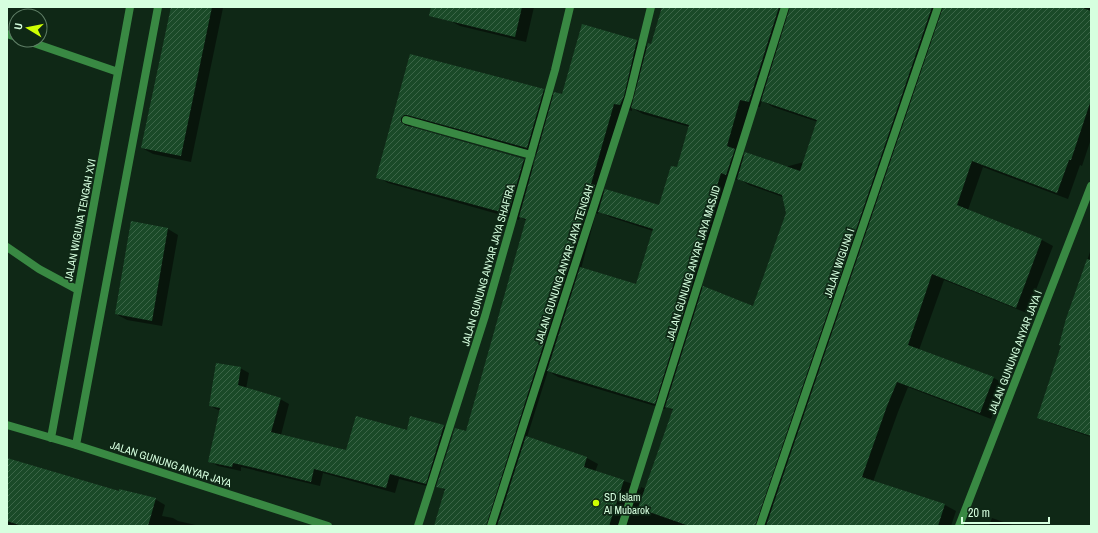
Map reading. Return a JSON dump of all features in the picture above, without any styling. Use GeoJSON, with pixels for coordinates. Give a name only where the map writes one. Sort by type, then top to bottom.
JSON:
{"type":"FeatureCollection","features":[{"type":"Feature","properties":{"kind":"street","name":"JALAN WIGUNA TENGAH XVI"},"geometry":{"type":"LineString","coordinates":[[51,438],[130,7]]}},
{"type":"Feature","properties":{"kind":"street"},"geometry":{"type":"LineString","coordinates":[[76,446],[158,7]]}},
{"type":"Feature","properties":{"kind":"street","name":"JALAN GUNUNG ANYAR JAYA SHAFIRA"},"geometry":{"type":"LineString","coordinates":[[418,526],[485,316],[555,70],[570,7]]}},
{"type":"Feature","properties":{"kind":"street","name":"JALAN GUNUNG ANYAR JAYA TENGAH"},"geometry":{"type":"LineString","coordinates":[[492,526],[629,97],[651,7]]}},
{"type":"Feature","properties":{"kind":"street","name":"JALAN GUNUNG ANYAR JAYA MASJID"},"geometry":{"type":"LineString","coordinates":[[622,526],[785,7]]}},
{"type":"Feature","properties":{"kind":"street","name":"JALAN WIGUNA I"},"geometry":{"type":"LineString","coordinates":[[760,526],[938,7]]}},
{"type":"Feature","properties":{"kind":"street"},"geometry":{"type":"LineString","coordinates":[[48,48],[118,72]]}},
{"type":"Feature","properties":{"kind":"street"},"geometry":{"type":"LineString","coordinates":[[406,120],[531,156]]}},
{"type":"Feature","properties":{"kind":"street","name":"JALAN GUNUNG ANYAR JAYA I"},"geometry":{"type":"LineString","coordinates":[[959,526],[1091,186]]}},
{"type":"Feature","properties":{"kind":"street"},"geometry":{"type":"LineString","coordinates":[[7,248],[39,269],[78,290]]}},
{"type":"Feature","properties":{"kind":"street","name":"JALAN GUNUNG ANYAR JAYA"},"geometry":{"type":"LineString","coordinates":[[7,425],[328,526]]}},
{"type":"Feature","properties":{"kind":"building"},"geometry":{"type":"Polygon","coordinates":[[[171,7],[212,7],[181,156],[141,148],[171,7]]]}},
{"type":"Feature","properties":{"kind":"building"},"geometry":{"type":"Polygon","coordinates":[[[431,7],[522,7],[515,37],[429,16],[431,7]]]}},
{"type":"Feature","properties":{"kind":"building"},"geometry":{"type":"Polygon","coordinates":[[[662,7],[779,7],[749,102],[740,100],[727,146],[735,149],[726,175],[721,173],[689,280],[693,281],[655,404],[547,371],[580,267],[636,284],[653,229],[598,212],[605,189],[659,205],[671,166],[677,167],[689,125],[631,108],[648,43],[651,44],[662,7]]]}},
{"type":"Feature","properties":{"kind":"building"},"geometry":{"type":"Polygon","coordinates":[[[790,7],[932,7],[755,526],[689,526],[638,508],[673,409],[665,407],[703,286],[753,306],[786,213],[782,195],[737,179],[745,152],[800,171],[817,120],[761,101],[790,7]]]}},
{"type":"Feature","properties":{"kind":"building"},"geometry":{"type":"Polygon","coordinates":[[[943,7],[1080,7],[1091,11],[1091,100],[1071,160],[1069,160],[1057,193],[972,161],[957,205],[1042,239],[1016,308],[932,274],[908,345],[994,377],[980,413],[897,382],[862,477],[945,504],[938,526],[766,526],[943,7]]]}},
{"type":"Feature","properties":{"kind":"building"},"geometry":{"type":"Polygon","coordinates":[[[582,24],[637,40],[624,96],[620,105],[614,104],[591,184],[595,185],[587,208],[585,208],[569,264],[486,526],[434,526],[445,489],[436,487],[455,428],[466,431],[526,219],[519,217],[554,92],[562,94],[582,24]]]}},
{"type":"Feature","properties":{"kind":"building"},"geometry":{"type":"Polygon","coordinates":[[[410,54],[544,89],[527,148],[407,115],[404,115],[401,118],[401,122],[405,125],[524,159],[508,214],[376,178],[410,54]]]}},
{"type":"Feature","properties":{"kind":"building"},"geometry":{"type":"Polygon","coordinates":[[[131,221],[168,228],[152,321],[115,314],[131,221]]]}},
{"type":"Feature","properties":{"kind":"building"},"geometry":{"type":"Polygon","coordinates":[[[1087,259],[1091,260],[1091,436],[1037,418],[1061,346],[1059,345],[1066,319],[1087,259]]]}},
{"type":"Feature","properties":{"kind":"building"},"geometry":{"type":"Polygon","coordinates":[[[216,363],[241,367],[238,385],[281,398],[271,432],[346,450],[356,416],[407,430],[410,416],[444,425],[426,484],[390,474],[386,488],[314,469],[311,482],[233,463],[232,467],[208,462],[220,408],[209,406],[216,363]]]}},
{"type":"Feature","properties":{"kind":"building"},"geometry":{"type":"Polygon","coordinates":[[[526,436],[587,457],[584,467],[624,480],[609,526],[497,526],[526,436]]]}},
{"type":"Feature","properties":{"kind":"building"},"geometry":{"type":"Polygon","coordinates":[[[7,458],[119,491],[119,489],[156,498],[148,526],[22,526],[7,521],[7,458]]]}},
{"type":"Feature","properties":{"kind":"place","name":"SD Islam Al Mubarok"},"geometry":{"type":"Point","coordinates":[596,503]}}]}
